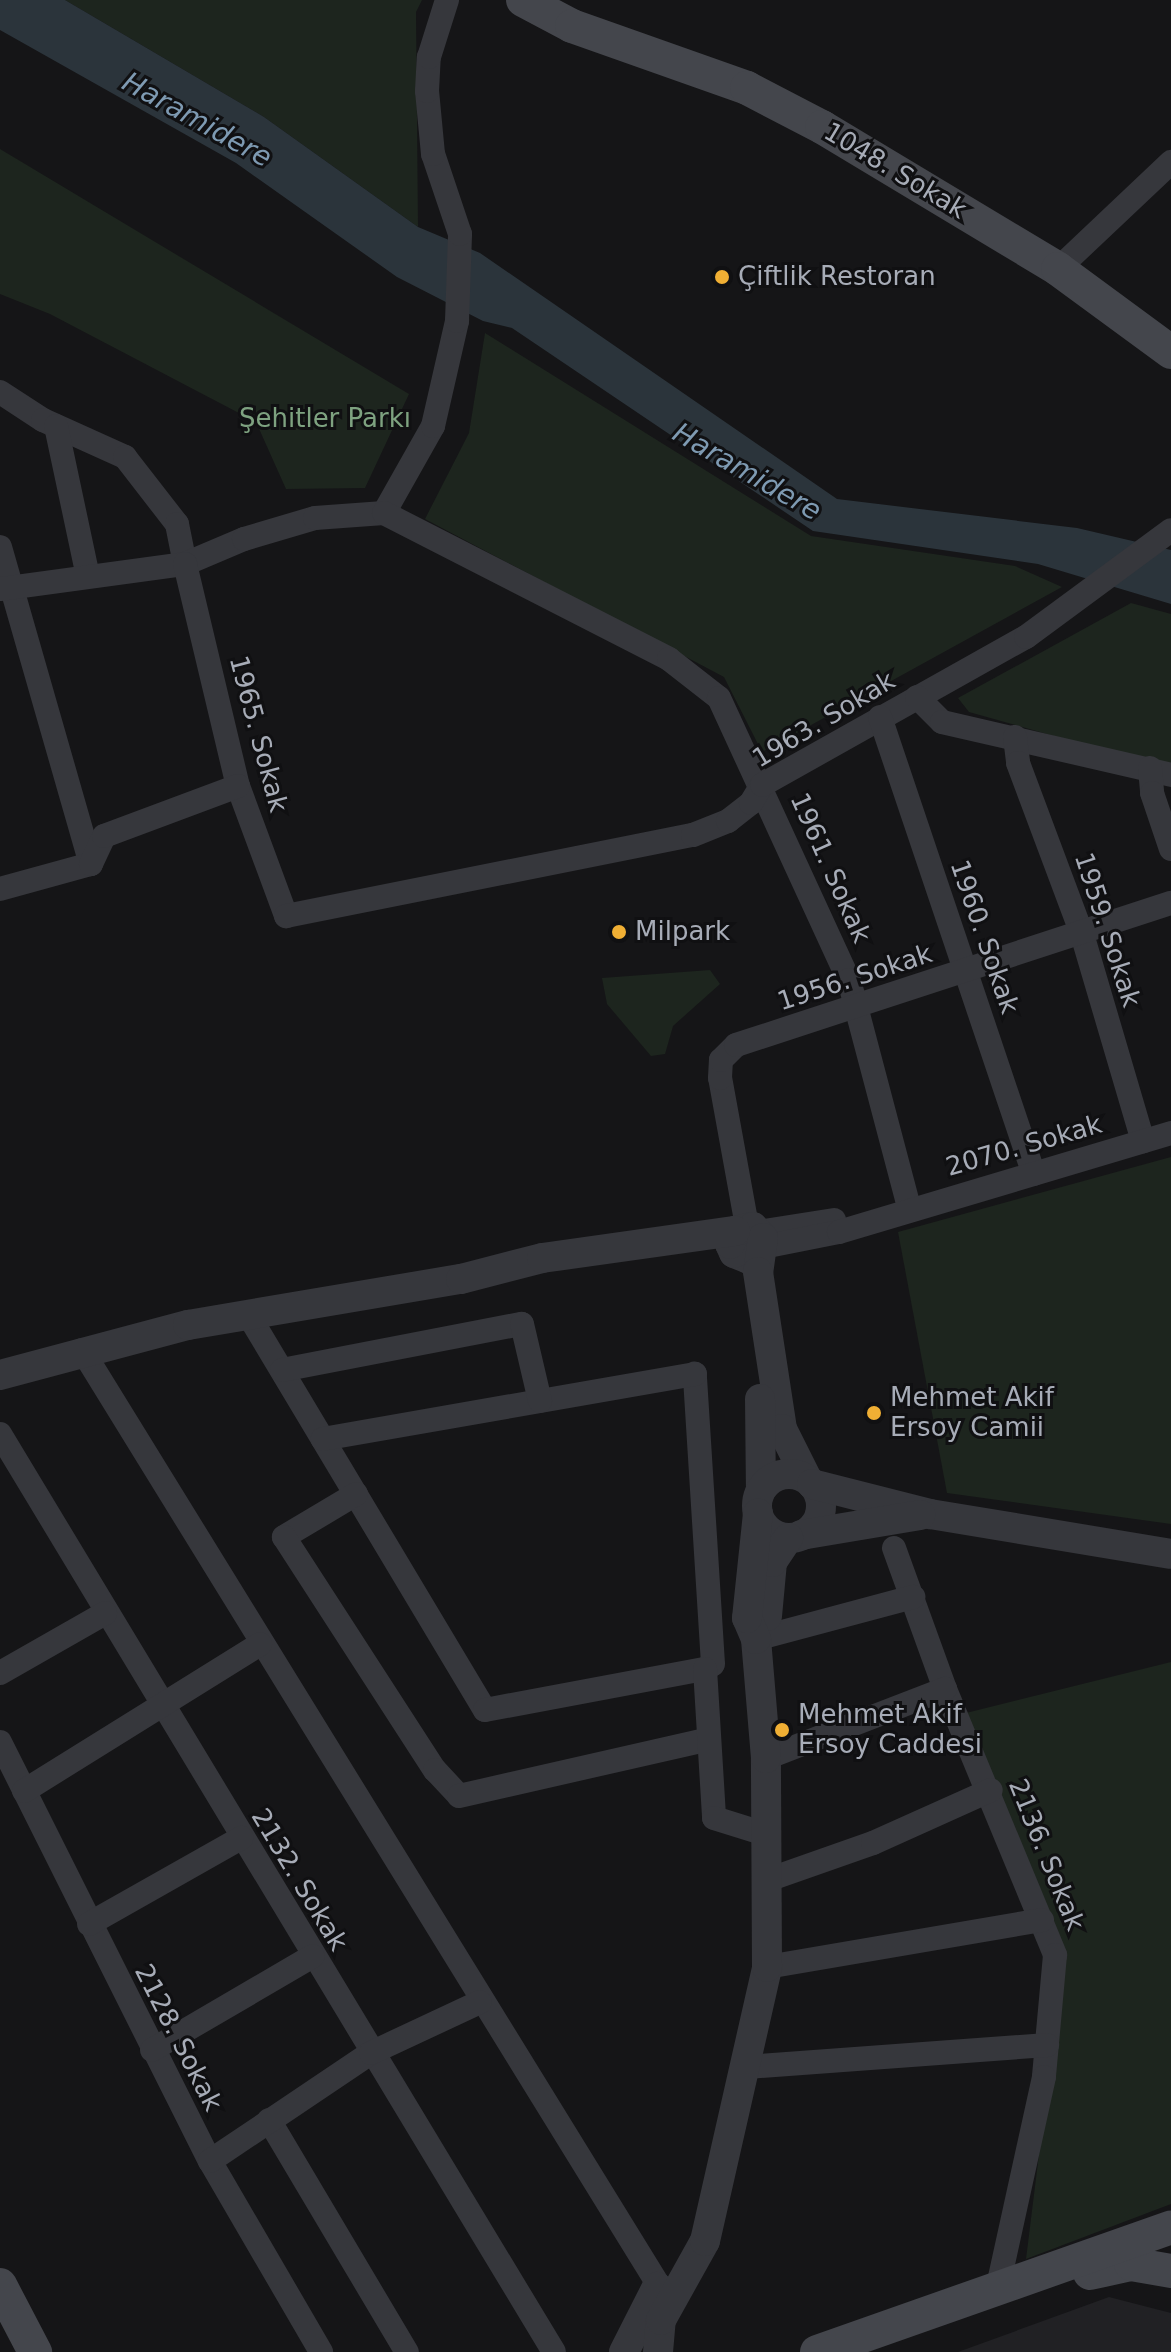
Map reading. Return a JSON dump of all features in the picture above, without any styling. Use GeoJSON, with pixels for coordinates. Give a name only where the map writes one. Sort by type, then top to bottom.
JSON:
{"type":"FeatureCollection","features":[{"type":"Feature","properties":{"kind":"main road"},"geometry":{"type":"LineString","coordinates":[[523,0],[572,26],[596,32]]}},
{"type":"Feature","properties":{"kind":"main road"},"geometry":{"type":"LineString","coordinates":[[549,0],[596,32]]}},
{"type":"Feature","properties":{"kind":"main road","name":"1048. Sokak"},"geometry":{"type":"LineString","coordinates":[[596,32],[747,88],[810,120],[1058,269],[1171,352]]}},
{"type":"Feature","properties":{"kind":"main road"},"geometry":{"type":"LineString","coordinates":[[817,2352],[1171,2227]]}},
{"type":"Feature","properties":{"kind":"main road"},"geometry":{"type":"LineString","coordinates":[[875,2352],[1101,2269],[1131,2264],[1171,2271]]}},
{"type":"Feature","properties":{"kind":"main road"},"geometry":{"type":"LineString","coordinates":[[0,2285],[35,2352]]}},
{"type":"Feature","properties":{"kind":"main road"},"geometry":{"type":"LineString","coordinates":[[0,2334],[9,2352]]}},
{"type":"Feature","properties":{"kind":"street"},"geometry":{"type":"LineString","coordinates":[[6,587],[185,564],[244,539],[315,518],[384,513],[433,426],[452,359],[460,234],[433,154],[427,91],[429,57],[447,0]]}},
{"type":"Feature","properties":{"kind":"street"},"geometry":{"type":"LineString","coordinates":[[1058,269],[1171,162]]}},
{"type":"Feature","properties":{"kind":"street","name":"1965. Sokak"},"geometry":{"type":"LineString","coordinates":[[0,392],[56,426],[125,457],[177,524],[238,786],[286,916]]}},
{"type":"Feature","properties":{"kind":"street"},"geometry":{"type":"LineString","coordinates":[[56,426],[88,576]]}},
{"type":"Feature","properties":{"kind":"street","name":"1961. Sokak"},"geometry":{"type":"LineString","coordinates":[[384,513],[698,677],[719,698],[762,785],[860,1009],[900,1210]]}},
{"type":"Feature","properties":{"kind":"street","name":"1963. Sokak"},"geometry":{"type":"LineString","coordinates":[[286,916],[693,835],[728,821],[751,803],[762,785],[1026,637],[1171,530]]}},
{"type":"Feature","properties":{"kind":"street"},"geometry":{"type":"LineString","coordinates":[[0,547],[6,587],[91,864]]}},
{"type":"Feature","properties":{"kind":"street"},"geometry":{"type":"LineString","coordinates":[[917,697],[942,722],[1160,772],[1152,793],[1171,849]]}},
{"type":"Feature","properties":{"kind":"street","name":"1960. Sokak"},"geometry":{"type":"LineString","coordinates":[[880,717],[1034,1174]]}},
{"type":"Feature","properties":{"kind":"street","name":"1959. Sokak"},"geometry":{"type":"LineString","coordinates":[[1015,737],[1018,763],[1082,934],[1143,1141]]}},
{"type":"Feature","properties":{"kind":"street"},"geometry":{"type":"LineString","coordinates":[[0,889],[91,864],[104,836],[238,786]]}},
{"type":"Feature","properties":{"kind":"street","name":"1956. Sokak"},"geometry":{"type":"LineString","coordinates":[[748,1243],[721,1060],[736,1045],[860,1009],[1171,903]]}},
{"type":"Feature","properties":{"kind":"street","name":"2070. Sokak"},"geometry":{"type":"LineString","coordinates":[[748,1243],[839,1232],[900,1210],[1171,1133]]}},
{"type":"Feature","properties":{"kind":"street"},"geometry":{"type":"LineString","coordinates":[[0,1375],[82,1350],[249,1316],[461,1279],[542,1258],[748,1243]]}},
{"type":"Feature","properties":{"kind":"street"},"geometry":{"type":"LineString","coordinates":[[748,1243],[783,1433],[820,1495],[820,1516],[772,1562],[767,1620],[756,1639]]}},
{"type":"Feature","properties":{"kind":"street"},"geometry":{"type":"LineString","coordinates":[[658,2352],[661,2320],[705,2241],[747,2067],[767,1967],[766,1758],[756,1639],[747,1618],[760,1502],[763,1424],[748,1243]]}},
{"type":"Feature","properties":{"kind":"street"},"geometry":{"type":"LineString","coordinates":[[249,1316],[485,1710],[705,1669],[713,1664],[695,1374],[323,1439]]}},
{"type":"Feature","properties":{"kind":"street"},"geometry":{"type":"LineString","coordinates":[[282,1370],[522,1324],[540,1401]]}},
{"type":"Feature","properties":{"kind":"street"},"geometry":{"type":"LineString","coordinates":[[82,1350],[480,2002],[658,2284]]}},
{"type":"Feature","properties":{"kind":"street","name":"2132. Sokak"},"geometry":{"type":"LineString","coordinates":[[0,1434],[162,1708],[554,2352]]}},
{"type":"Feature","properties":{"kind":"street"},"geometry":{"type":"LineString","coordinates":[[760,1502],[786,1474],[930,1514],[1171,1554]]}},
{"type":"Feature","properties":{"kind":"street"},"geometry":{"type":"LineString","coordinates":[[356,1494],[284,1537],[435,1770],[459,1796],[709,1739]]}},
{"type":"Feature","properties":{"kind":"street"},"geometry":{"type":"LineString","coordinates":[[760,1502],[769,1531],[795,1537],[930,1514]]}},
{"type":"Feature","properties":{"kind":"street","name":"2136. Sokak"},"geometry":{"type":"LineString","coordinates":[[894,1548],[945,1689],[991,1790],[1055,1955],[1047,2045],[998,2286]]}},
{"type":"Feature","properties":{"kind":"street"},"geometry":{"type":"LineString","coordinates":[[756,1639],[913,1597]]}},
{"type":"Feature","properties":{"kind":"street"},"geometry":{"type":"LineString","coordinates":[[0,1673],[105,1613]]}},
{"type":"Feature","properties":{"kind":"street"},"geometry":{"type":"LineString","coordinates":[[24,1791],[162,1708],[260,1644]]}},
{"type":"Feature","properties":{"kind":"street"},"geometry":{"type":"LineString","coordinates":[[705,1669],[714,1818],[765,1834]]}},
{"type":"Feature","properties":{"kind":"street"},"geometry":{"type":"LineString","coordinates":[[766,1758],[945,1689]]}},
{"type":"Feature","properties":{"kind":"street","name":"2128. Sokak"},"geometry":{"type":"LineString","coordinates":[[0,1742],[210,2161],[321,2352]]}},
{"type":"Feature","properties":{"kind":"street"},"geometry":{"type":"LineString","coordinates":[[765,1881],[873,1843],[991,1790]]}},
{"type":"Feature","properties":{"kind":"street"},"geometry":{"type":"LineString","coordinates":[[89,1924],[241,1838]]}},
{"type":"Feature","properties":{"kind":"street"},"geometry":{"type":"LineString","coordinates":[[767,1967],[1042,1920]]}},
{"type":"Feature","properties":{"kind":"street"},"geometry":{"type":"LineString","coordinates":[[152,2050],[313,1956]]}},
{"type":"Feature","properties":{"kind":"street"},"geometry":{"type":"LineString","coordinates":[[210,2161],[371,2053],[480,2002]]}},
{"type":"Feature","properties":{"kind":"street"},"geometry":{"type":"LineString","coordinates":[[747,2067],[1047,2045]]}},
{"type":"Feature","properties":{"kind":"street"},"geometry":{"type":"LineString","coordinates":[[269,2120],[407,2352]]}},
{"type":"Feature","properties":{"kind":"street"},"geometry":{"type":"LineString","coordinates":[[624,2352],[688,2233],[711,2211]]}},
{"type":"Feature","properties":{"kind":"shaded area"},"geometry":{"type":"Polygon","coordinates":[[[1109,2297],[1171,2313],[1171,2352],[958,2352],[1109,2297]]]}},
{"type":"Feature","properties":{"kind":"green space"},"geometry":{"type":"Polygon","coordinates":[[[65,0],[422,0],[416,12],[418,227],[264,117],[65,0]]]}},
{"type":"Feature","properties":{"kind":"green space","name":"Şehitler Parkı"},"geometry":{"type":"Polygon","coordinates":[[[0,149],[409,394],[365,488],[286,489],[256,422],[50,314],[0,294],[0,149]]]}},
{"type":"Feature","properties":{"kind":"green space"},"geometry":{"type":"Polygon","coordinates":[[[485,333],[811,536],[1015,566],[1062,587],[762,752],[724,677],[425,519],[469,433],[485,333]]]}},
{"type":"Feature","properties":{"kind":"green space"},"geometry":{"type":"Polygon","coordinates":[[[1131,603],[1171,614],[1171,769],[969,712],[958,698],[1131,603]]]}},
{"type":"Feature","properties":{"kind":"green space"},"geometry":{"type":"Polygon","coordinates":[[[710,970],[720,984],[673,1026],[665,1054],[651,1056],[607,1004],[602,978],[710,970]]]}},
{"type":"Feature","properties":{"kind":"green space"},"geometry":{"type":"Polygon","coordinates":[[[1171,1157],[1171,1524],[947,1493],[898,1232],[1171,1157]]]}},
{"type":"Feature","properties":{"kind":"green space"},"geometry":{"type":"Polygon","coordinates":[[[1171,1662],[1171,2204],[1026,2259],[1064,1953],[966,1713],[1171,1662]]]}},
{"type":"Feature","properties":{"kind":"water","name":"Haramidere"},"geometry":{"type":"Polygon","coordinates":[[[0,0],[65,0],[264,117],[418,227],[480,253],[837,499],[1077,528],[1171,550],[1171,604],[1038,564],[813,531],[512,328],[483,321],[397,277],[236,163],[0,30],[0,0]]]}},
{"type":"Feature","properties":{"kind":"place","name":"Çiftlik Restoran"},"geometry":{"type":"Point","coordinates":[722,277]}},
{"type":"Feature","properties":{"kind":"place","name":"Milpark"},"geometry":{"type":"Point","coordinates":[619,932]}},
{"type":"Feature","properties":{"kind":"place","name":"Mehmet Akif Ersoy Camii"},"geometry":{"type":"Point","coordinates":[874,1413]}},
{"type":"Feature","properties":{"kind":"place","name":"Mehmet Akif Ersoy Caddesi"},"geometry":{"type":"Point","coordinates":[782,1730]}}]}
